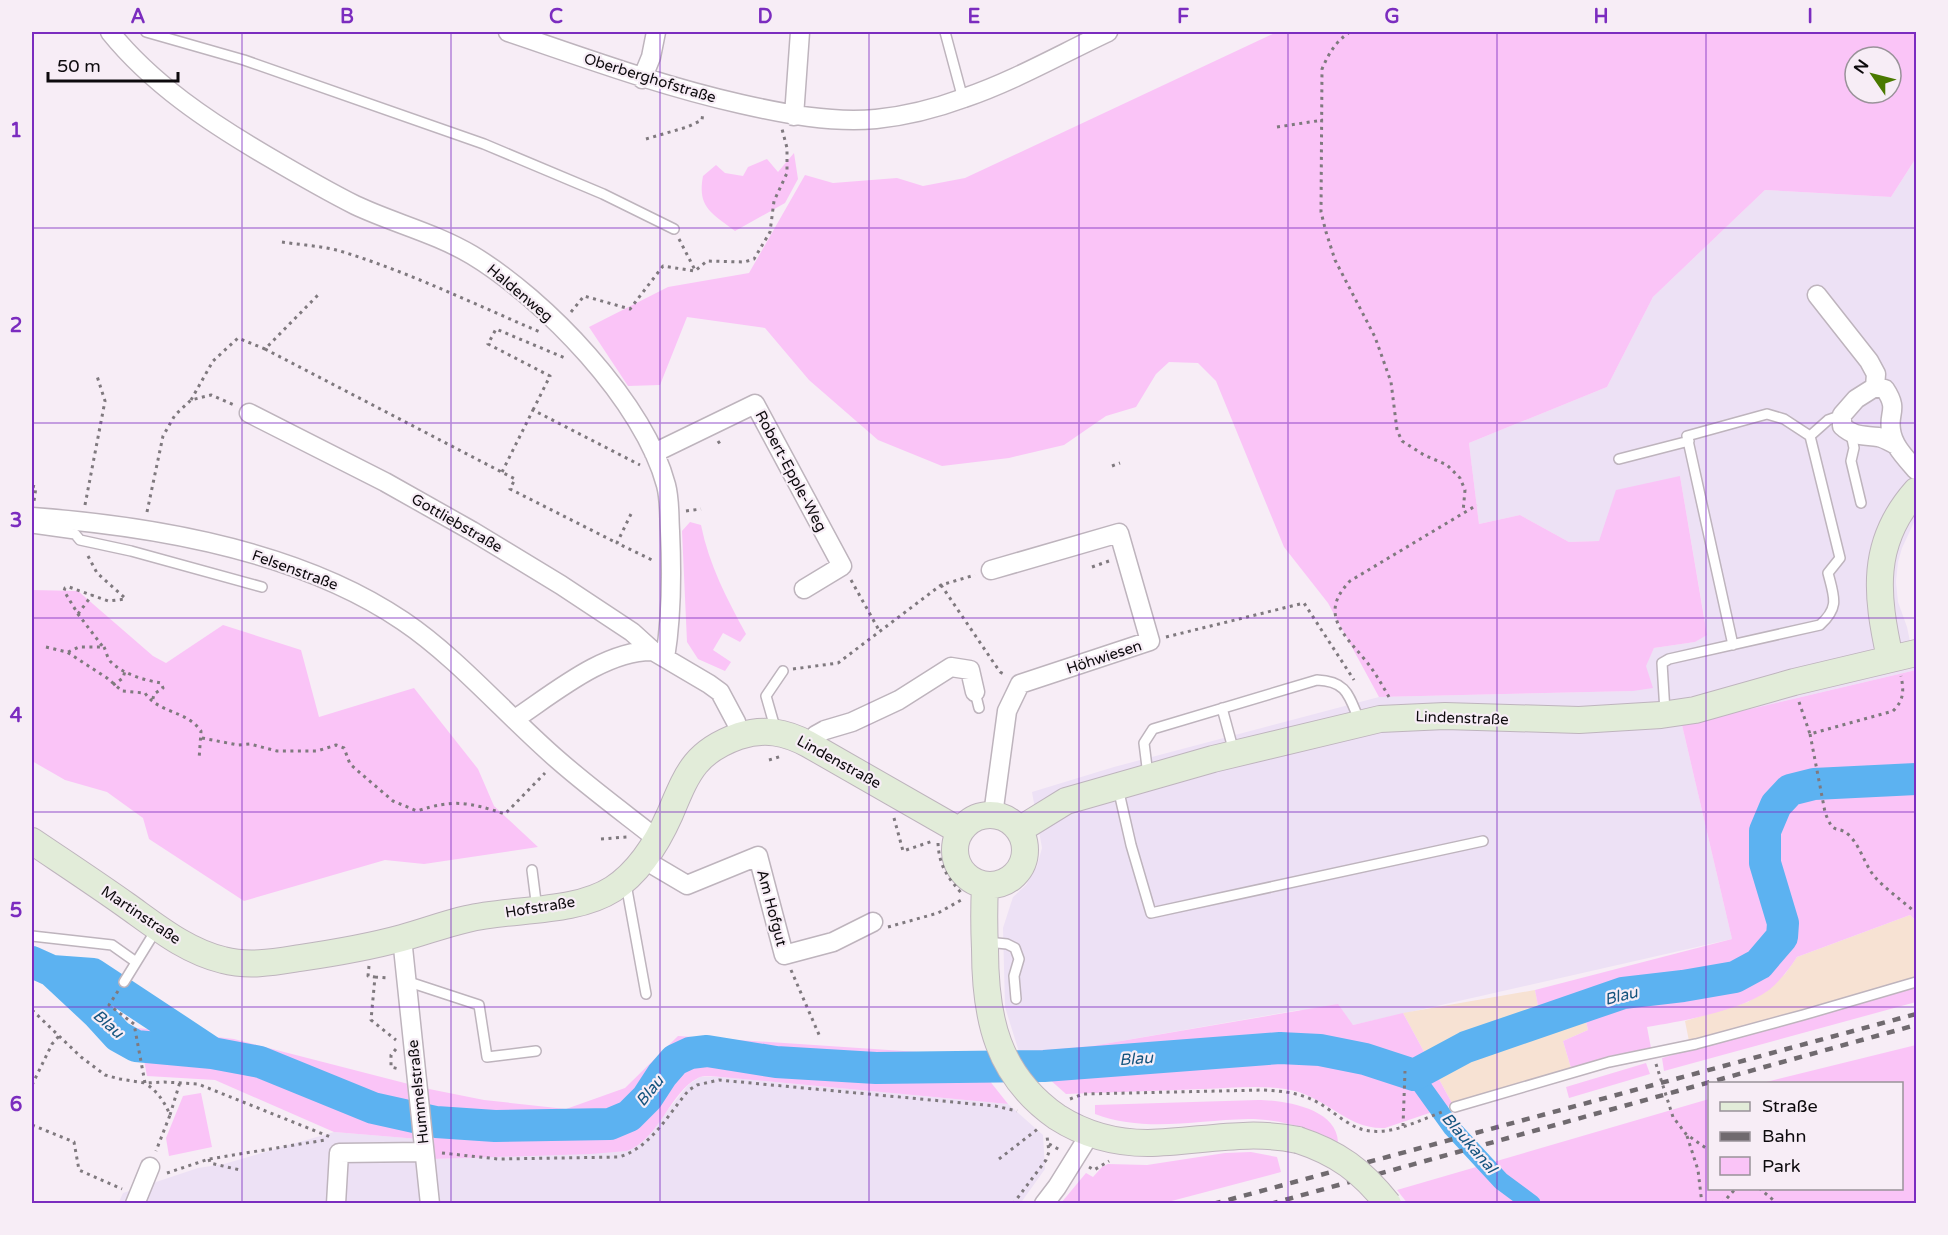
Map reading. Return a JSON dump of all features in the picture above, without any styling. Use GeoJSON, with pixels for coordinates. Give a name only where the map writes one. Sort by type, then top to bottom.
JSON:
{"type":"FeatureCollection","features":[{"type":"Feature","properties":{"kind":"street","name":"Haldenweg"},"geometry":{"type":"LineString","coordinates":[[110,32],[188,106],[229,133],[355,205],[441,239],[502,274],[551,330],[600,370],[626,403],[648,459],[667,488],[672,568],[670,627],[659,655]]}},
{"type":"Feature","properties":{"kind":"street","name":"Oberberghofstraße"},"geometry":{"type":"LineString","coordinates":[[508,32],[642,79],[705,96],[786,114],[876,119],[963,99],[1028,72],[1099,33]]}},
{"type":"Feature","properties":{"kind":"street"},"geometry":{"type":"LineString","coordinates":[[642,79],[651,57],[656,32]]}},
{"type":"Feature","properties":{"kind":"street"},"geometry":{"type":"LineString","coordinates":[[786,114],[800,32]]}},
{"type":"Feature","properties":{"kind":"street"},"geometry":{"type":"LineString","coordinates":[[1817,295],[1869,362],[1876,374],[1875,387]]}},
{"type":"Feature","properties":{"kind":"street"},"geometry":{"type":"LineString","coordinates":[[1896,445],[1880,437],[1851,434],[1842,426],[1842,416],[1856,399],[1875,387],[1885,389],[1892,399],[1893,413],[1890,429],[1896,445],[1917,470]]}},
{"type":"Feature","properties":{"kind":"street","name":"Robert-Epple-Weg"},"geometry":{"type":"LineString","coordinates":[[648,459],[755,404],[842,566]]}},
{"type":"Feature","properties":{"kind":"street","name":"Gottliebstraße"},"geometry":{"type":"LineString","coordinates":[[249,413],[386,482],[472,531],[632,632],[659,655]]}},
{"type":"Feature","properties":{"kind":"street"},"geometry":{"type":"LineString","coordinates":[[1901,656],[1880,610],[1880,569],[1885,542],[1894,521],[1914,500]]}},
{"type":"Feature","properties":{"kind":"street","name":"Felsenstraße"},"geometry":{"type":"LineString","coordinates":[[32,517],[82,521],[144,531],[246,552],[331,581],[365,597],[405,622],[515,719]]}},
{"type":"Feature","properties":{"kind":"street","name":"Höhwiesen"},"geometry":{"type":"LineString","coordinates":[[991,570],[1119,533],[1150,641],[1020,684]]}},
{"type":"Feature","properties":{"kind":"street"},"geometry":{"type":"LineString","coordinates":[[804,589],[842,566]]}},
{"type":"Feature","properties":{"kind":"street"},"geometry":{"type":"LineString","coordinates":[[650,849],[515,719],[605,662],[642,651],[659,655],[720,692],[740,736]]}},
{"type":"Feature","properties":{"kind":"street","name":"Lindenstraße"},"geometry":{"type":"LineString","coordinates":[[1019,830],[1066,801],[1235,754],[1361,723],[1402,716],[1579,720],[1665,714],[1695,710],[1794,682],[1901,656]]}},
{"type":"Feature","properties":{"kind":"street"},"geometry":{"type":"LineString","coordinates":[[808,744],[816,735],[825,730],[852,722],[899,700],[951,667],[970,670],[977,700]]}},
{"type":"Feature","properties":{"kind":"street"},"geometry":{"type":"LineString","coordinates":[[993,815],[1007,711],[1020,684]]}},
{"type":"Feature","properties":{"kind":"street","name":"Lindenstraße"},"geometry":{"type":"LineString","coordinates":[[740,736],[762,731],[787,734],[960,831]]}},
{"type":"Feature","properties":{"kind":"street","name":"Hofstraße"},"geometry":{"type":"LineString","coordinates":[[402,938],[469,918],[572,904],[597,897],[613,889],[625,879],[650,849],[688,773],[702,756],[719,744],[740,736]]}},
{"type":"Feature","properties":{"kind":"street"},"geometry":{"type":"LineString","coordinates":[[972,895],[1007,881],[1023,864],[1024,841],[1019,830],[1003,818],[993,815],[969,822],[960,831],[955,854],[964,875],[974,882],[972,895],[984,942],[987,1002],[994,1033],[1017,1079],[1039,1103],[1090,1134],[1127,1142],[1147,1143],[1247,1134],[1298,1140],[1323,1148],[1345,1162],[1360,1173],[1388,1203]]}},
{"type":"Feature","properties":{"kind":"street","name":"Martinstraße"},"geometry":{"type":"LineString","coordinates":[[32,842],[173,939],[224,961],[248,964],[273,962],[402,938]]}},
{"type":"Feature","properties":{"kind":"street","name":"Am Hofgut"},"geometry":{"type":"LineString","coordinates":[[650,849],[687,885],[758,856],[784,955],[833,942],[873,922]]}},
{"type":"Feature","properties":{"kind":"street","name":"Hummelstraße"},"geometry":{"type":"LineString","coordinates":[[402,938],[429,1203]]}},
{"type":"Feature","properties":{"kind":"street"},"geometry":{"type":"LineString","coordinates":[[1044,1203],[1057,1187],[1090,1134]]}},
{"type":"Feature","properties":{"kind":"street"},"geometry":{"type":"LineString","coordinates":[[336,1203],[339,1153],[423,1144]]}},
{"type":"Feature","properties":{"kind":"street"},"geometry":{"type":"LineString","coordinates":[[137,1200],[150,1167]]}},
{"type":"Feature","properties":{"kind":"lane"},"geometry":{"type":"LineString","coordinates":[[146,32],[244,60],[484,144],[603,194],[674,229]]}},
{"type":"Feature","properties":{"kind":"lane"},"geometry":{"type":"LineString","coordinates":[[945,32],[963,99]]}},
{"type":"Feature","properties":{"kind":"lane"},"geometry":{"type":"LineString","coordinates":[[1665,714],[1662,663],[1669,659],[1733,645],[1821,625],[1830,617],[1835,602],[1828,573],[1840,558],[1810,436],[1784,419],[1767,414],[1687,436],[1733,645]]}},
{"type":"Feature","properties":{"kind":"lane"},"geometry":{"type":"LineString","coordinates":[[1810,436],[1828,420],[1842,416]]}},
{"type":"Feature","properties":{"kind":"lane"},"geometry":{"type":"LineString","coordinates":[[1851,434],[1854,448],[1851,461],[1861,503]]}},
{"type":"Feature","properties":{"kind":"lane"},"geometry":{"type":"LineString","coordinates":[[1619,459],[1689,441]]}},
{"type":"Feature","properties":{"kind":"lane"},"geometry":{"type":"LineString","coordinates":[[32,528],[75,534],[80,540],[131,550],[262,587]]}},
{"type":"Feature","properties":{"kind":"lane"},"geometry":{"type":"LineString","coordinates":[[776,731],[766,696],[779,673]]}},
{"type":"Feature","properties":{"kind":"lane"},"geometry":{"type":"LineString","coordinates":[[1149,777],[1144,743],[1154,729],[1317,680],[1332,681],[1347,691],[1361,723]]}},
{"type":"Feature","properties":{"kind":"lane"},"geometry":{"type":"LineString","coordinates":[[1222,708],[1235,754]]}},
{"type":"Feature","properties":{"kind":"lane"},"geometry":{"type":"LineString","coordinates":[[1118,786],[1131,845],[1151,913],[1483,841]]}},
{"type":"Feature","properties":{"kind":"lane"},"geometry":{"type":"LineString","coordinates":[[532,870],[537,909]]}},
{"type":"Feature","properties":{"kind":"lane"},"geometry":{"type":"LineString","coordinates":[[625,879],[646,994]]}},
{"type":"Feature","properties":{"kind":"lane"},"geometry":{"type":"LineString","coordinates":[[124,982],[158,928]]}},
{"type":"Feature","properties":{"kind":"lane"},"geometry":{"type":"LineString","coordinates":[[32,936],[112,945],[136,962]]}},
{"type":"Feature","properties":{"kind":"lane"},"geometry":{"type":"LineString","coordinates":[[984,942],[1007,944],[1015,948],[1018,958],[1014,976],[1016,999]]}},
{"type":"Feature","properties":{"kind":"lane"},"geometry":{"type":"LineString","coordinates":[[406,981],[479,1005],[487,1057],[536,1050]]}},
{"type":"Feature","properties":{"kind":"lane"},"geometry":{"type":"LineString","coordinates":[[1455,1107],[1609,1062],[1696,1044],[1803,1016],[1917,982]]}},
{"type":"Feature","properties":{"kind":"path"},"geometry":{"type":"LineString","coordinates":[[1350,32],[1340,38],[1329,52],[1322,69],[1320,90],[1323,120],[1321,212],[1335,260],[1376,337],[1391,382],[1397,430],[1402,441],[1409,447],[1447,465],[1460,478],[1465,490],[1463,512]]}},
{"type":"Feature","properties":{"kind":"path"},"geometry":{"type":"LineString","coordinates":[[646,139],[687,127],[702,120],[705,96]]}},
{"type":"Feature","properties":{"kind":"path"},"geometry":{"type":"LineString","coordinates":[[282,242],[338,251],[551,330],[584,296],[630,309],[663,266],[695,271],[707,261],[744,262],[754,259],[770,231],[774,201],[788,173],[786,114]]}},
{"type":"Feature","properties":{"kind":"path"},"geometry":{"type":"LineString","coordinates":[[1277,127],[1323,120]]}},
{"type":"Feature","properties":{"kind":"path"},"geometry":{"type":"LineString","coordinates":[[674,229],[695,271]]}},
{"type":"Feature","properties":{"kind":"path"},"geometry":{"type":"LineString","coordinates":[[265,349],[319,294]]}},
{"type":"Feature","properties":{"kind":"path"},"geometry":{"type":"LineString","coordinates":[[502,472],[550,376],[488,344],[496,329],[567,358]]}},
{"type":"Feature","properties":{"kind":"path"},"geometry":{"type":"LineString","coordinates":[[144,531],[163,436],[175,415],[191,400],[213,361],[238,338],[265,349],[515,479],[510,489],[672,568]]}},
{"type":"Feature","properties":{"kind":"path"},"geometry":{"type":"LineString","coordinates":[[82,521],[105,401],[97,376]]}},
{"type":"Feature","properties":{"kind":"path"},"geometry":{"type":"LineString","coordinates":[[191,400],[211,395],[249,413]]}},
{"type":"Feature","properties":{"kind":"path"},"geometry":{"type":"LineString","coordinates":[[533,410],[648,459]]}},
{"type":"Feature","properties":{"kind":"path"},"geometry":{"type":"LineString","coordinates":[[32,468],[33,461]]}},
{"type":"Feature","properties":{"kind":"path"},"geometry":{"type":"LineString","coordinates":[[1112,466],[1120,463]]}},
{"type":"Feature","properties":{"kind":"path"},"geometry":{"type":"LineString","coordinates":[[32,486],[36,487]]}},
{"type":"Feature","properties":{"kind":"path"},"geometry":{"type":"LineString","coordinates":[[1402,716],[1368,662],[1343,632],[1336,616],[1335,602],[1340,591],[1350,581],[1477,505]]}},
{"type":"Feature","properties":{"kind":"path"},"geometry":{"type":"LineString","coordinates":[[617,543],[631,514]]}},
{"type":"Feature","properties":{"kind":"path"},"geometry":{"type":"LineString","coordinates":[[80,540],[97,573],[126,599],[108,601],[69,587],[64,591],[78,614],[104,647],[110,660],[138,678],[161,683],[163,688],[154,694],[152,703]]}},
{"type":"Feature","properties":{"kind":"path"},"geometry":{"type":"LineString","coordinates":[[842,566],[880,632]]}},
{"type":"Feature","properties":{"kind":"path"},"geometry":{"type":"LineString","coordinates":[[779,673],[838,663],[941,585],[991,570]]}},
{"type":"Feature","properties":{"kind":"path"},"geometry":{"type":"LineString","coordinates":[[941,585],[1000,672],[1020,684]]}},
{"type":"Feature","properties":{"kind":"path"},"geometry":{"type":"LineString","coordinates":[[78,614],[92,596]]}},
{"type":"Feature","properties":{"kind":"path"},"geometry":{"type":"LineString","coordinates":[[1150,641],[1304,603],[1354,680]]}},
{"type":"Feature","properties":{"kind":"path"},"geometry":{"type":"LineString","coordinates":[[46,647],[67,652],[107,678],[122,691],[145,693],[152,703],[178,712],[194,722],[201,731],[202,738],[199,760]]}},
{"type":"Feature","properties":{"kind":"path"},"geometry":{"type":"LineString","coordinates":[[67,652],[79,647],[104,647]]}},
{"type":"Feature","properties":{"kind":"path"},"geometry":{"type":"LineString","coordinates":[[1810,734],[1893,711],[1903,697],[1901,656]]}},
{"type":"Feature","properties":{"kind":"path"},"geometry":{"type":"LineString","coordinates":[[113,685],[123,678],[125,670]]}},
{"type":"Feature","properties":{"kind":"path"},"geometry":{"type":"LineString","coordinates":[[1794,682],[1810,734],[1829,824],[1833,829],[1847,833],[1860,847],[1874,875],[1917,913]]}},
{"type":"Feature","properties":{"kind":"path"},"geometry":{"type":"LineString","coordinates":[[202,738],[238,745],[250,744],[277,751],[317,752],[336,745],[344,748],[350,764],[393,801],[417,811],[442,803],[470,803],[505,814],[558,760]]}},
{"type":"Feature","properties":{"kind":"path"},"geometry":{"type":"LineString","coordinates":[[873,922],[878,930],[938,913],[972,895],[945,873],[940,864],[938,843],[928,829],[931,813]]}},
{"type":"Feature","properties":{"kind":"path"},"geometry":{"type":"LineString","coordinates":[[784,955],[820,1037]]}},
{"type":"Feature","properties":{"kind":"path"},"geometry":{"type":"LineString","coordinates":[[368,976],[375,977],[371,1020],[400,1043],[391,1055]]}},
{"type":"Feature","properties":{"kind":"path"},"geometry":{"type":"LineString","coordinates":[[116,994],[109,1005],[134,1024],[145,1083],[164,1101],[170,1115]]}},
{"type":"Feature","properties":{"kind":"path"},"geometry":{"type":"LineString","coordinates":[[32,1010],[92,1067],[105,1075],[145,1083],[198,1084],[334,1138],[339,1153]]}},
{"type":"Feature","properties":{"kind":"path"},"geometry":{"type":"LineString","coordinates":[[32,1085],[52,1044],[60,1035]]}},
{"type":"Feature","properties":{"kind":"path"},"geometry":{"type":"LineString","coordinates":[[1656,1067],[1673,1117],[1686,1134],[1708,1149]]}},
{"type":"Feature","properties":{"kind":"path"},"geometry":{"type":"LineString","coordinates":[[1403,1126],[1405,1071]]}},
{"type":"Feature","properties":{"kind":"path"},"geometry":{"type":"LineString","coordinates":[[423,1144],[498,1158],[631,1154],[649,1139],[689,1090],[707,1081],[719,1080],[995,1106],[1021,1112]]}},
{"type":"Feature","properties":{"kind":"path"},"geometry":{"type":"LineString","coordinates":[[150,1167],[180,1082]]}},
{"type":"Feature","properties":{"kind":"path"},"geometry":{"type":"LineString","coordinates":[[1054,1114],[1068,1101],[1083,1094],[1263,1090],[1291,1092],[1304,1096],[1363,1130],[1377,1131],[1403,1126],[1455,1107]]}},
{"type":"Feature","properties":{"kind":"path"},"geometry":{"type":"LineString","coordinates":[[32,1125],[74,1142],[79,1170],[137,1200],[167,1173],[209,1159],[325,1140],[339,1153]]}},
{"type":"Feature","properties":{"kind":"path"},"geometry":{"type":"LineString","coordinates":[[999,1159],[1035,1132]]}},
{"type":"Feature","properties":{"kind":"path"},"geometry":{"type":"LineString","coordinates":[[1686,1134],[1698,1170],[1702,1203]]}},
{"type":"Feature","properties":{"kind":"path"},"geometry":{"type":"LineString","coordinates":[[1013,1203],[1046,1160],[1049,1144]]}},
{"type":"Feature","properties":{"kind":"path"},"geometry":{"type":"LineString","coordinates":[[209,1159],[210,1163],[240,1170]]}},
{"type":"Feature","properties":{"kind":"path"},"geometry":{"type":"LineString","coordinates":[[1722,1203],[1734,1190]]}},
{"type":"Feature","properties":{"kind":"path"},"geometry":{"type":"LineString","coordinates":[[1762,1190],[1778,1203]]}},
{"type":"Feature","properties":{"kind":"shaded area"},"geometry":{"type":"Polygon","coordinates":[[[1916,158],[1916,518],[1902,548],[1896,582],[1898,602],[1907,627],[1916,670],[1682,725],[1732,939],[1353,1025],[1299,1010],[1092,1046],[1019,1052],[1005,1007],[1003,928],[1013,897],[1026,885],[1037,866],[1042,848],[1032,792],[1114,767],[1379,697],[1633,691],[1654,648],[1695,642],[1707,634],[1680,476],[1599,541],[1569,542],[1520,515],[1479,524],[1469,443],[1607,387],[1653,297],[1765,190],[1891,197],[1916,158]]]}},
{"type":"Feature","properties":{"kind":"shaded area"},"geometry":{"type":"Polygon","coordinates":[[[1910,915],[1916,921],[1916,978],[1689,1041],[1685,1021],[1748,1002],[1785,974],[1797,957],[1910,915]]]}},
{"type":"Feature","properties":{"kind":"shaded area"},"geometry":{"type":"Polygon","coordinates":[[[1535,990],[1543,1032],[1585,1017],[1588,1030],[1563,1041],[1571,1068],[1453,1105],[1403,1013],[1535,990]]]}},
{"type":"Feature","properties":{"kind":"shaded area"},"geometry":{"type":"Polygon","coordinates":[[[700,1077],[721,1077],[1008,1104],[1043,1135],[1045,1169],[1020,1204],[118,1204],[123,1193],[198,1168],[224,1164],[334,1132],[431,1140],[433,1159],[627,1151],[642,1142],[688,1085],[700,1077]]]}},
{"type":"Feature","properties":{"kind":"green space"},"geometry":{"type":"Polygon","coordinates":[[[1277,32],[1916,32],[1916,158],[1891,197],[1765,190],[1653,297],[1607,387],[1469,443],[1479,524],[1520,515],[1569,542],[1599,541],[1616,490],[1680,476],[1707,635],[1695,642],[1654,648],[1646,666],[1653,688],[1633,691],[1379,697],[1328,603],[1284,547],[1216,381],[1198,363],[1169,362],[1156,374],[1136,407],[1106,416],[1064,445],[1009,458],[942,466],[878,440],[809,380],[765,328],[687,317],[660,385],[628,386],[589,327],[668,287],[749,273],[805,175],[833,183],[897,178],[923,186],[965,178],[1277,32]]]}},
{"type":"Feature","properties":{"kind":"green space"},"geometry":{"type":"Polygon","coordinates":[[[794,153],[798,179],[785,203],[735,231],[713,214],[704,203],[703,176],[716,165],[725,173],[743,176],[748,167],[767,159],[778,172],[794,153]]]}},
{"type":"Feature","properties":{"kind":"green space"},"geometry":{"type":"Polygon","coordinates":[[[690,522],[701,525],[714,568],[746,634],[740,642],[723,633],[713,650],[731,662],[725,671],[698,659],[687,642],[682,531],[690,522]]]}},
{"type":"Feature","properties":{"kind":"green space"},"geometry":{"type":"Polygon","coordinates":[[[32,590],[78,591],[153,656],[166,663],[223,625],[301,650],[319,717],[414,688],[478,769],[494,806],[538,847],[424,864],[385,860],[244,901],[149,839],[143,818],[107,792],[65,780],[32,761],[32,590]]]}},
{"type":"Feature","properties":{"kind":"green space"},"geometry":{"type":"Polygon","coordinates":[[[1916,670],[1916,921],[1910,915],[1797,957],[1769,990],[1743,1004],[1711,1014],[1647,1027],[1651,1048],[1609,1056],[1571,1068],[1563,1041],[1588,1030],[1585,1017],[1543,1033],[1535,990],[1732,939],[1682,725],[1916,670]]]}},
{"type":"Feature","properties":{"kind":"green space"},"geometry":{"type":"Polygon","coordinates":[[[1916,987],[1916,1002],[1664,1071],[1662,1058],[1916,987]]]}},
{"type":"Feature","properties":{"kind":"green space"},"geometry":{"type":"Polygon","coordinates":[[[1338,1004],[1353,1025],[1403,1013],[1453,1105],[1385,1128],[1359,1123],[1312,1097],[1285,1089],[1244,1087],[1066,1094],[1019,1052],[1092,1046],[1338,1004]]]}},
{"type":"Feature","properties":{"kind":"green space"},"geometry":{"type":"Polygon","coordinates":[[[138,1028],[234,1039],[424,1088],[484,1100],[566,1109],[625,1088],[678,1036],[978,1056],[989,1080],[1008,1104],[703,1077],[688,1085],[648,1136],[627,1151],[433,1159],[430,1140],[334,1132],[215,1080],[147,1076],[138,1028]]]}},
{"type":"Feature","properties":{"kind":"green space"},"geometry":{"type":"Polygon","coordinates":[[[1916,1045],[1916,1203],[1408,1204],[1397,1190],[1708,1099],[1708,1190],[1903,1190],[1903,1082],[1766,1082],[1916,1045]]]}},
{"type":"Feature","properties":{"kind":"green space"},"geometry":{"type":"Polygon","coordinates":[[[1646,1063],[1650,1074],[1569,1098],[1566,1087],[1646,1063]]]}},
{"type":"Feature","properties":{"kind":"green space"},"geometry":{"type":"Polygon","coordinates":[[[201,1093],[212,1147],[169,1156],[166,1138],[183,1096],[201,1093]]]}},
{"type":"Feature","properties":{"kind":"green space"},"geometry":{"type":"Polygon","coordinates":[[[1258,1100],[1294,1104],[1319,1114],[1329,1121],[1335,1130],[1338,1142],[1317,1132],[1271,1121],[1248,1119],[1152,1124],[1114,1120],[1095,1114],[1095,1105],[1258,1100]]]}},
{"type":"Feature","properties":{"kind":"green space"},"geometry":{"type":"Polygon","coordinates":[[[1251,1152],[1277,1157],[1281,1172],[1164,1203],[1061,1203],[1086,1173],[1093,1177],[1108,1164],[1147,1165],[1225,1153],[1251,1152]]]}},
{"type":"Feature","properties":{"kind":"waterway","name":"Blau"},"geometry":{"type":"LineString","coordinates":[[32,962],[52,971],[118,1036],[136,1046],[212,1053],[260,1062],[373,1108],[436,1122],[495,1126],[610,1124],[629,1116],[647,1098],[675,1060],[690,1053],[707,1051],[776,1062],[876,1068],[1044,1066],[1280,1048],[1320,1050],[1365,1059],[1414,1075],[1466,1047],[1623,993],[1735,977],[1759,964],[1782,937],[1783,923],[1765,863],[1765,831],[1776,805],[1790,790],[1814,784],[1916,779]]}},
{"type":"Feature","properties":{"kind":"waterway","name":"Blau"},"geometry":{"type":"LineString","coordinates":[[52,971],[93,974],[211,1052]]}},
{"type":"Feature","properties":{"kind":"waterway","name":"Blaukanal"},"geometry":{"type":"LineString","coordinates":[[1414,1075],[1452,1128],[1501,1181],[1532,1204]]}},
{"type":"Feature","properties":{"kind":"railway"},"geometry":{"type":"LineString","coordinates":[[1213,1204],[1916,1014]]}},
{"type":"Feature","properties":{"kind":"railway"},"geometry":{"type":"LineString","coordinates":[[1710,1082],[1916,1025]]}},
{"type":"Feature","properties":{"kind":"railway"},"geometry":{"type":"LineString","coordinates":[[1270,1204],[1708,1083]]}}]}
